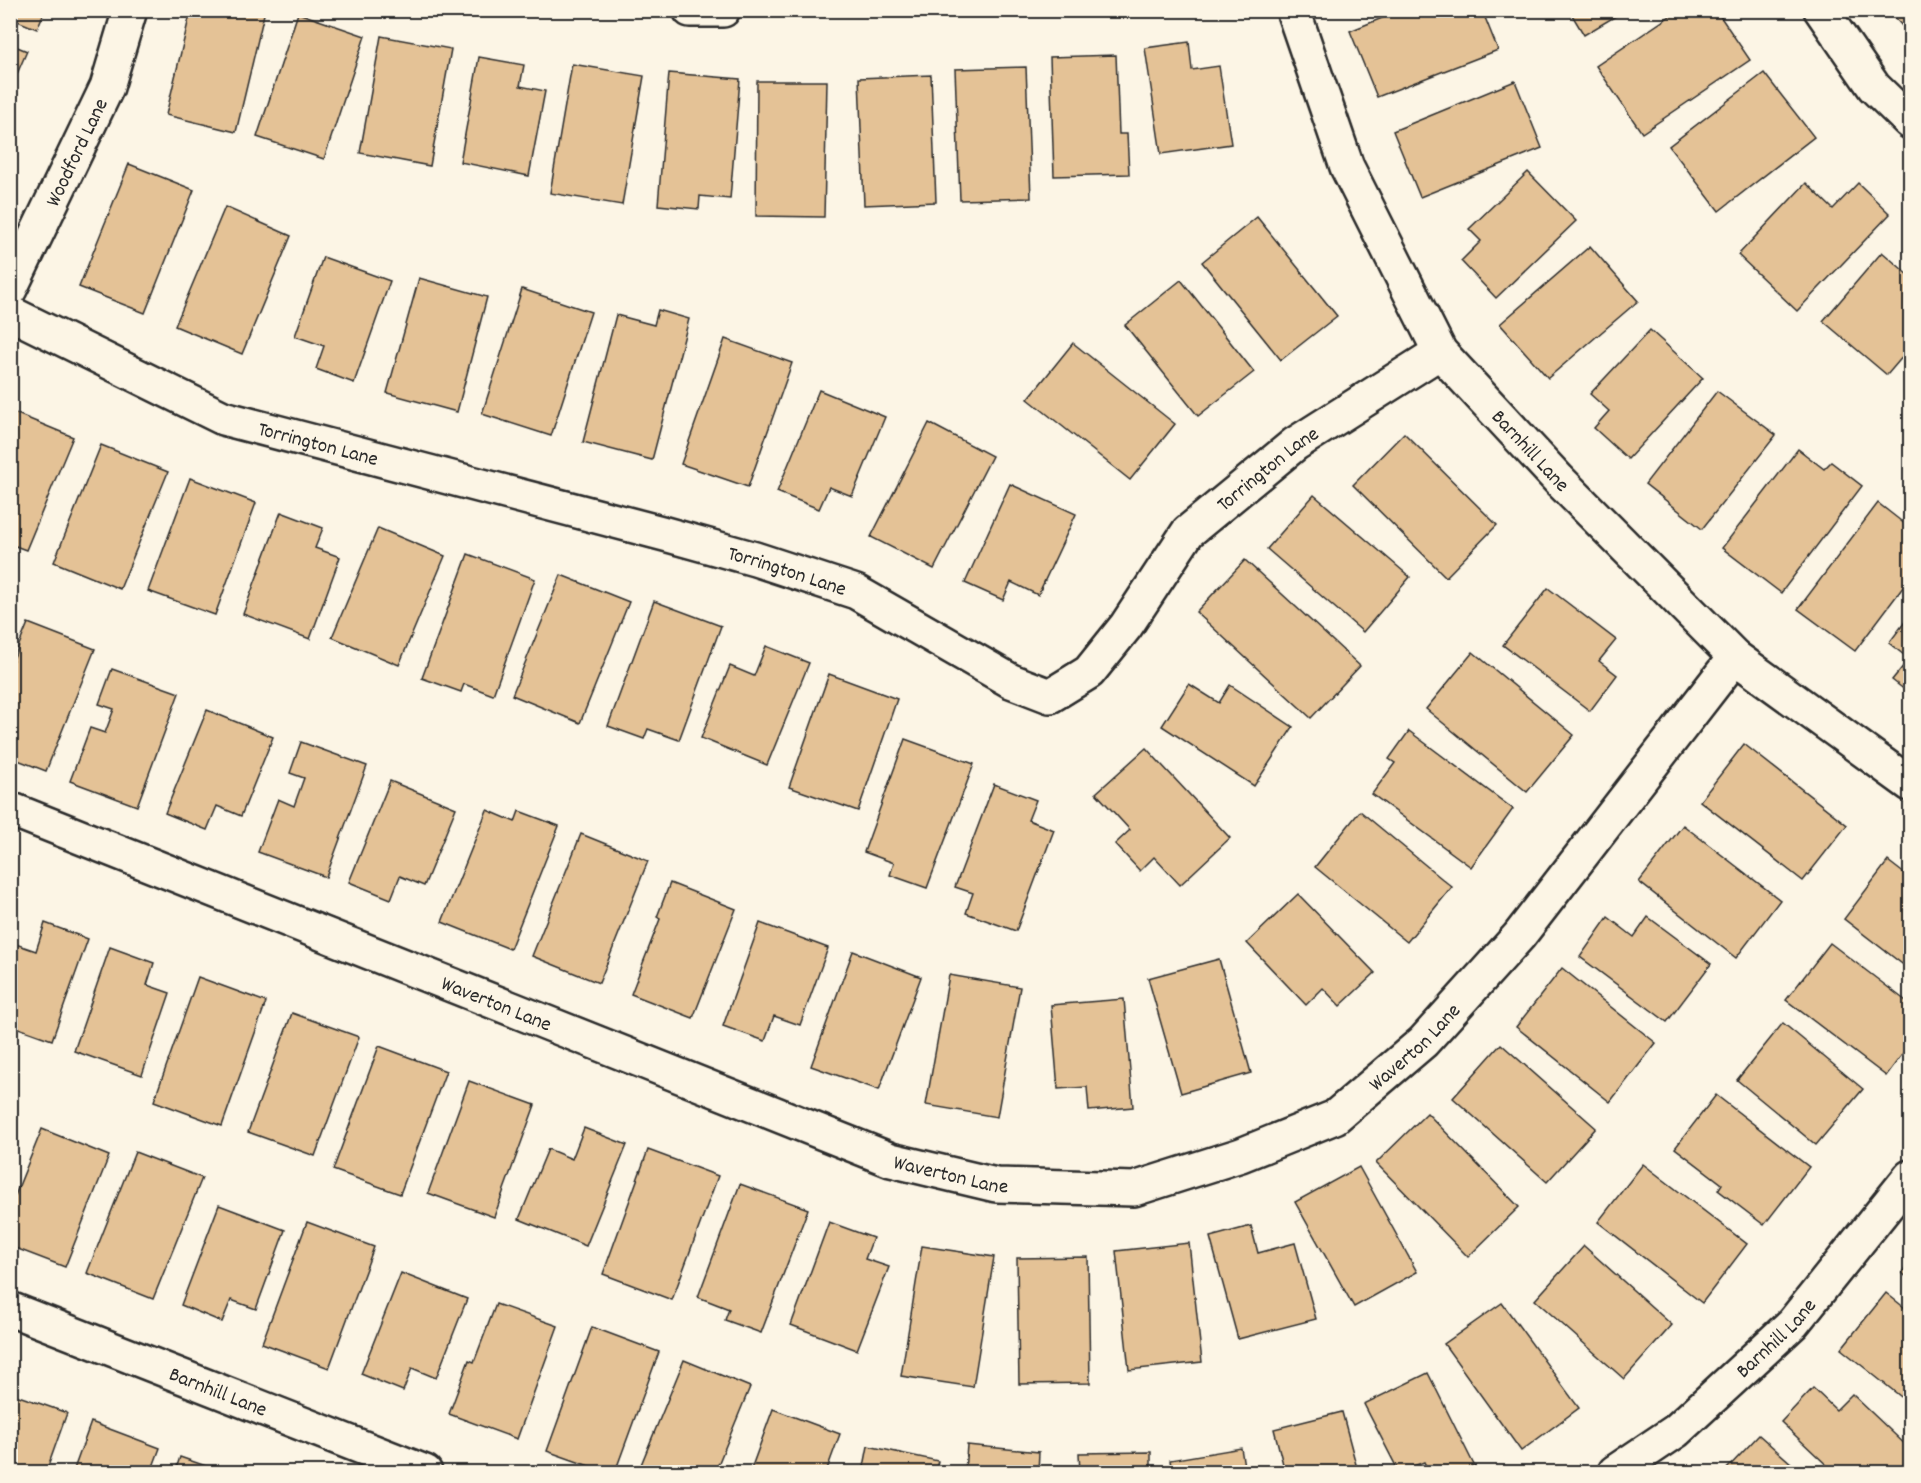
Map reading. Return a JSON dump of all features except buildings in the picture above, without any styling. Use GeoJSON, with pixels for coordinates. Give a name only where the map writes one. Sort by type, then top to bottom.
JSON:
{"type":"FeatureCollection","features":[{"type":"Feature","properties":{"kind":"street","name":"Woodford Lane"},"geometry":{"type":"LineString","coordinates":[[10,289],[107,87],[130,10]]}},
{"type":"Feature","properties":{"kind":"street"},"geometry":{"type":"LineString","coordinates":[[690,10],[723,10]]}},
{"type":"Feature","properties":{"kind":"street","name":"Barnhill Lane"},"geometry":{"type":"LineString","coordinates":[[1293,10],[1347,167],[1440,352],[1560,481],[1736,657],[1911,784]]}},
{"type":"Feature","properties":{"kind":"street"},"geometry":{"type":"LineString","coordinates":[[1821,10],[1874,87],[1911,122]]}},
{"type":"Feature","properties":{"kind":"street","name":"Torrington Lane"},"geometry":{"type":"LineString","coordinates":[[10,313],[223,418],[676,537],[755,559],[856,592],[1011,681],[1050,696],[1089,672],[1126,626],[1188,531],[1295,444],[1440,352]]}},
{"type":"Feature","properties":{"kind":"street","name":"Waverton Lane"},"geometry":{"type":"LineString","coordinates":[[10,809],[891,1160],[996,1185],[1134,1189],[1241,1155],[1335,1117],[1423,1042],[1519,936],[1736,657]]}},
{"type":"Feature","properties":{"kind":"street","name":"Barnhill Lane"},"geometry":{"type":"LineString","coordinates":[[1615,1473],[1676,1431],[1793,1323],[1911,1177]]}},
{"type":"Feature","properties":{"kind":"street","name":"Barnhill Lane"},"geometry":{"type":"LineString","coordinates":[[10,1310],[425,1473]]}}]}
